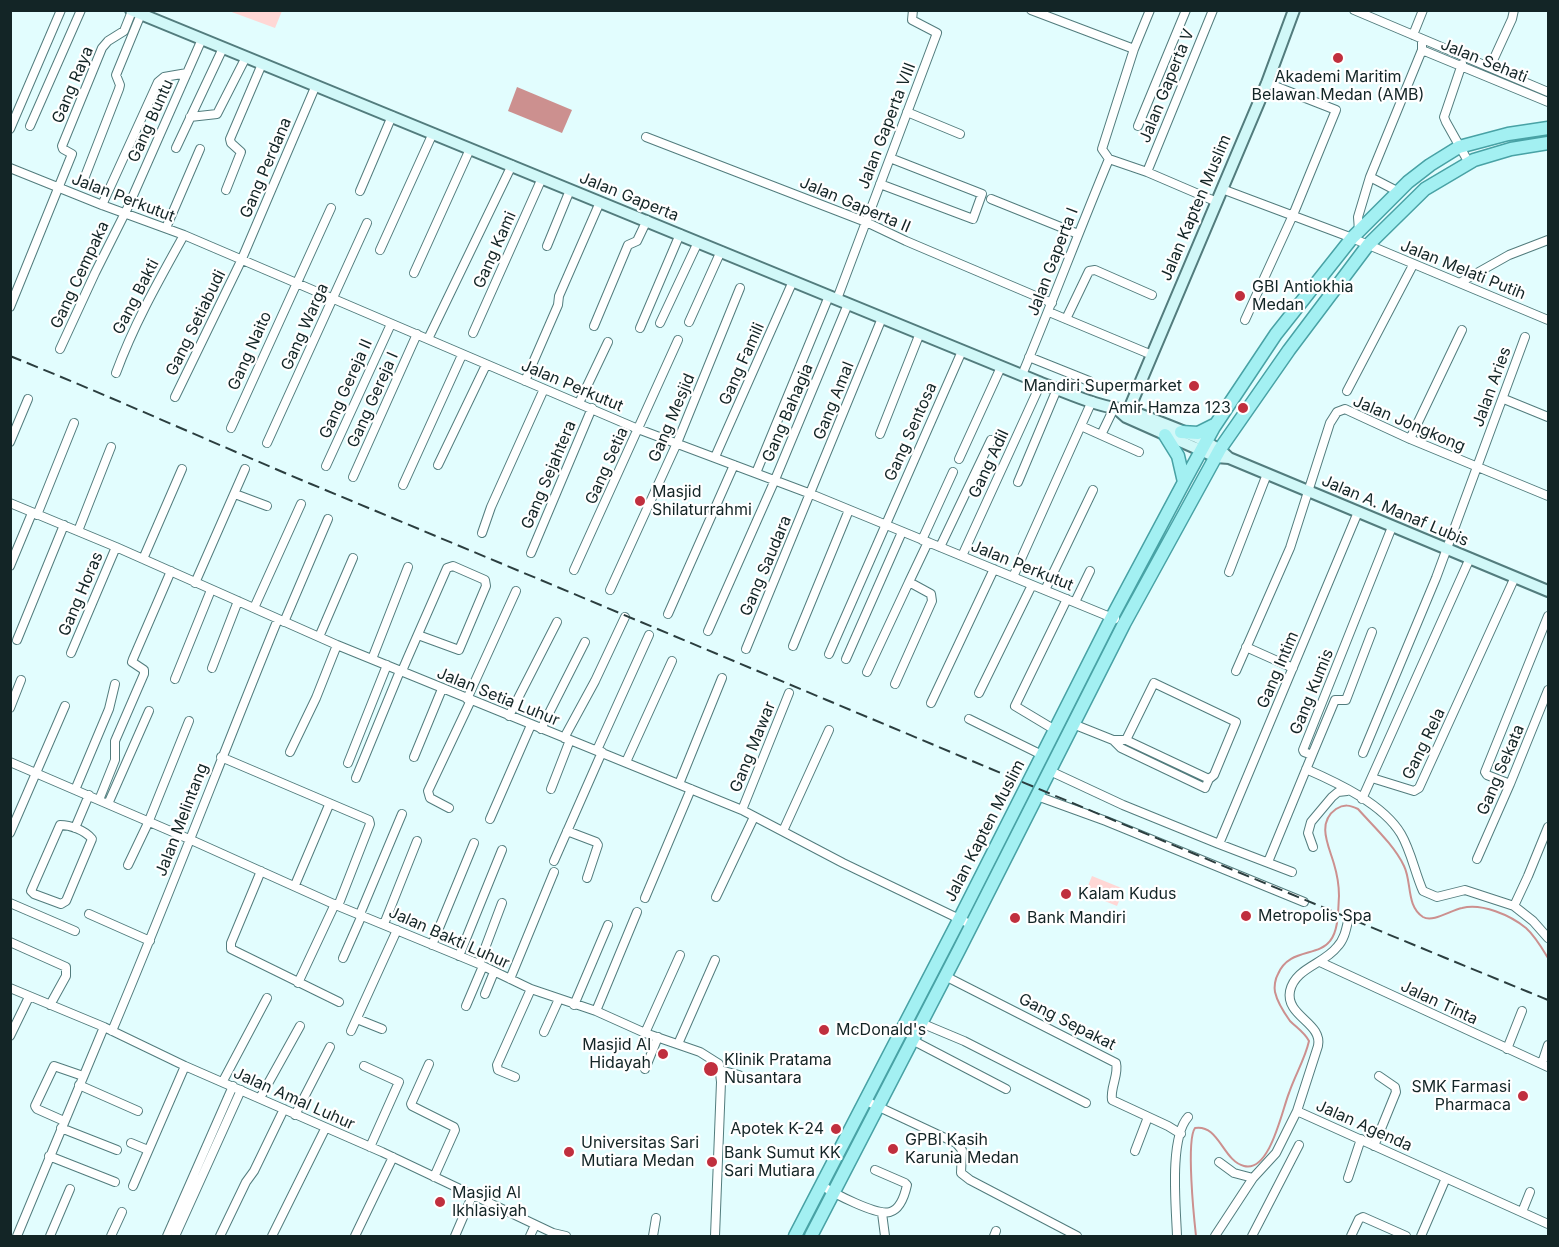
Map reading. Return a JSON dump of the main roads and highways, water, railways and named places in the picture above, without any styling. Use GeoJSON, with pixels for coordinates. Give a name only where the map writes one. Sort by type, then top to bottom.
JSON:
{"type":"FeatureCollection","features":[{"type":"Feature","properties":{"kind":"main road","name":"Jalan Kapten Muslim"},"geometry":{"type":"LineString","coordinates":[[795,1236],[960,918],[1112,617],[1203,446],[1276,334],[1355,235],[1397,191],[1430,165],[1460,147],[1508,134],[1548,128]]}},
{"type":"Feature","properties":{"kind":"main road","name":"Jalan Kapten Muslim"},"geometry":{"type":"LineString","coordinates":[[811,1236],[1124,624],[1222,455],[1289,350],[1368,245],[1425,189],[1469,163],[1511,149],[1548,143]]}},
{"type":"Feature","properties":{"kind":"main road"},"geometry":{"type":"LineString","coordinates":[[1181,432],[1202,432],[1216,424]]}},
{"type":"Feature","properties":{"kind":"main road"},"geometry":{"type":"LineString","coordinates":[[1164,435],[1178,456],[1184,482]]}},
{"type":"Feature","properties":{"kind":"waterway"},"geometry":{"type":"LineString","coordinates":[[1196,1236],[1191,1163],[1192,1135],[1195,1128],[1203,1128],[1210,1132],[1237,1163],[1253,1166],[1261,1160],[1274,1139],[1291,1086],[1307,1048],[1309,1041],[1290,1021],[1279,1003],[1275,983],[1283,966],[1289,960],[1325,946],[1335,931],[1339,888],[1325,828],[1330,815],[1336,809],[1342,806],[1358,809],[1389,843],[1404,866],[1414,907],[1423,917],[1437,917],[1470,907],[1495,911],[1526,928],[1548,958]]}},
{"type":"Feature","properties":{"kind":"railway"},"geometry":{"type":"LineString","coordinates":[[10,356],[311,484],[1548,1000]]}},
{"type":"Feature","properties":{"kind":"place","name":"Akademi Maritim Belawan Medan (AMB)"},"geometry":{"type":"Point","coordinates":[1338,58]}},
{"type":"Feature","properties":{"kind":"place","name":"GBI Antiokhia Medan"},"geometry":{"type":"Point","coordinates":[1240,296]}},
{"type":"Feature","properties":{"kind":"place","name":"Mandiri Supermarket"},"geometry":{"type":"Point","coordinates":[1194,386]}},
{"type":"Feature","properties":{"kind":"place","name":"Amir Hamza 123"},"geometry":{"type":"Point","coordinates":[1243,408]}},
{"type":"Feature","properties":{"kind":"place","name":"Masjid Shilaturrahmi"},"geometry":{"type":"Point","coordinates":[640,501]}},
{"type":"Feature","properties":{"kind":"place","name":"Kalam Kudus"},"geometry":{"type":"Point","coordinates":[1066,894]}},
{"type":"Feature","properties":{"kind":"place","name":"Metropolis Spa"},"geometry":{"type":"Point","coordinates":[1246,916]}},
{"type":"Feature","properties":{"kind":"place","name":"Bank Mandiri"},"geometry":{"type":"Point","coordinates":[1015,918]}},
{"type":"Feature","properties":{"kind":"place","name":"McDonald's"},"geometry":{"type":"Point","coordinates":[824,1030]}},
{"type":"Feature","properties":{"kind":"place","name":"Masjid Al Hidayah"},"geometry":{"type":"Point","coordinates":[663,1054]}},
{"type":"Feature","properties":{"kind":"place","name":"Klinik Pratama Nusantara"},"geometry":{"type":"Point","coordinates":[711,1069]}},
{"type":"Feature","properties":{"kind":"place","name":"SMK Farmasi Pharmaca"},"geometry":{"type":"Point","coordinates":[1523,1096]}},
{"type":"Feature","properties":{"kind":"place","name":"Apotek K-24"},"geometry":{"type":"Point","coordinates":[836,1129]}},
{"type":"Feature","properties":{"kind":"place","name":"GPBI Kasih Karunia Medan"},"geometry":{"type":"Point","coordinates":[893,1149]}},
{"type":"Feature","properties":{"kind":"place","name":"Universitas Sari Mutiara Medan"},"geometry":{"type":"Point","coordinates":[569,1152]}},
{"type":"Feature","properties":{"kind":"place","name":"Bank Sumut KK Sari Mutiara"},"geometry":{"type":"Point","coordinates":[712,1162]}},
{"type":"Feature","properties":{"kind":"place","name":"Masjid Al Ikhlasiyah"},"geometry":{"type":"Point","coordinates":[440,1202]}}]}
